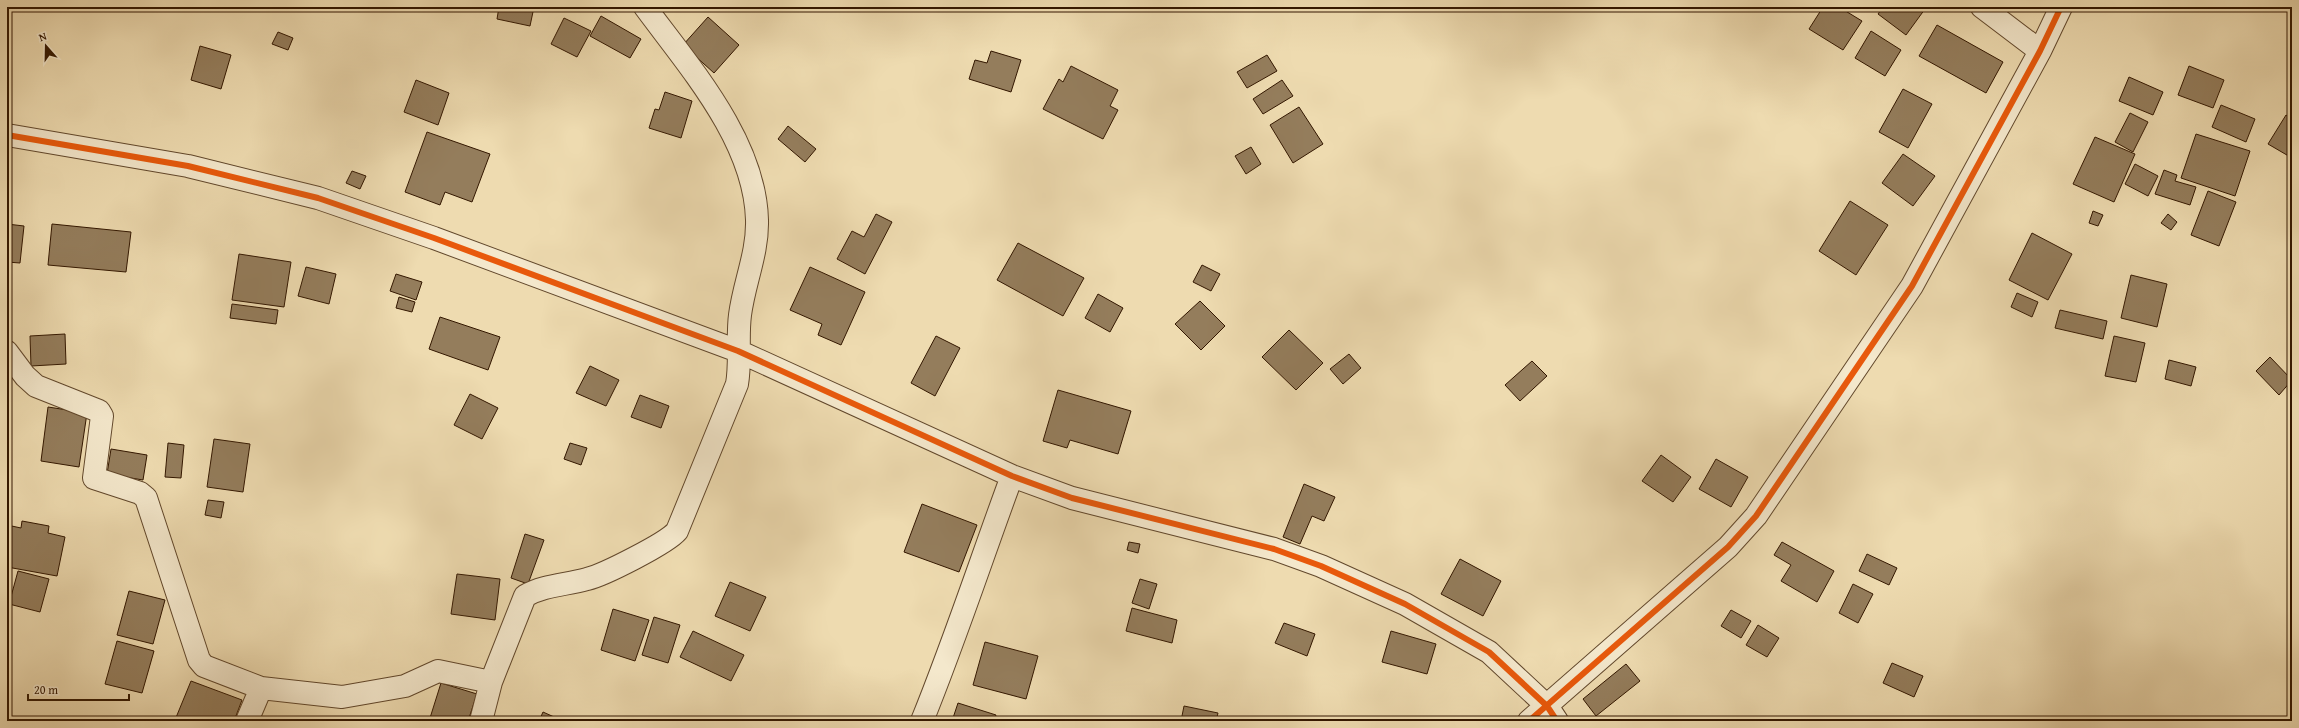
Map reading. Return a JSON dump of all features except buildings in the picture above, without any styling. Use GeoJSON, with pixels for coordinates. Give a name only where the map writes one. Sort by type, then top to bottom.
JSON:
{"type":"FeatureCollection","features":[{"type":"Feature","properties":{"kind":"street"},"geometry":{"type":"LineString","coordinates":[[481,721],[491,682],[525,596],[539,589],[598,576],[667,540],[678,531],[737,384],[740,368],[738,351],[742,302],[755,247],[757,220],[754,193],[740,148],[726,117],[645,7]]}},
{"type":"Feature","properties":{"kind":"street"},"geometry":{"type":"LineString","coordinates":[[1982,7],[2040,51]]}},
{"type":"Feature","properties":{"kind":"street"},"geometry":{"type":"LineString","coordinates":[[1528,721],[1552,714],[1728,547],[1756,516],[1912,286],[2040,51],[2061,7]]}},
{"type":"Feature","properties":{"kind":"street"},"geometry":{"type":"LineString","coordinates":[[7,135],[188,166],[318,198],[434,238],[738,351],[1012,476],[1072,498],[1274,549],[1321,566],[1405,604],[1489,652],[1552,714]]}},
{"type":"Feature","properties":{"kind":"street"},"geometry":{"type":"LineString","coordinates":[[7,352],[25,376],[36,386],[99,411],[102,416],[94,478],[140,493],[146,498],[199,660],[204,666],[261,688],[342,697],[405,686],[438,671],[491,682]]}},
{"type":"Feature","properties":{"kind":"street"},"geometry":{"type":"LineString","coordinates":[[922,721],[951,650],[964,607],[1012,476]]}},
{"type":"Feature","properties":{"kind":"street"},"geometry":{"type":"LineString","coordinates":[[247,721],[261,688]]}},
{"type":"Feature","properties":{"kind":"cycle path"},"geometry":{"type":"LineString","coordinates":[[1529,721],[1728,547],[1756,516],[1912,286],[2040,51],[2061,7]]}},
{"type":"Feature","properties":{"kind":"cycle path"},"geometry":{"type":"LineString","coordinates":[[7,135],[188,166],[318,198],[434,238],[738,351],[1012,476],[1072,498],[1274,549],[1321,566],[1405,604],[1489,652],[1547,706],[1557,721]]}}]}
